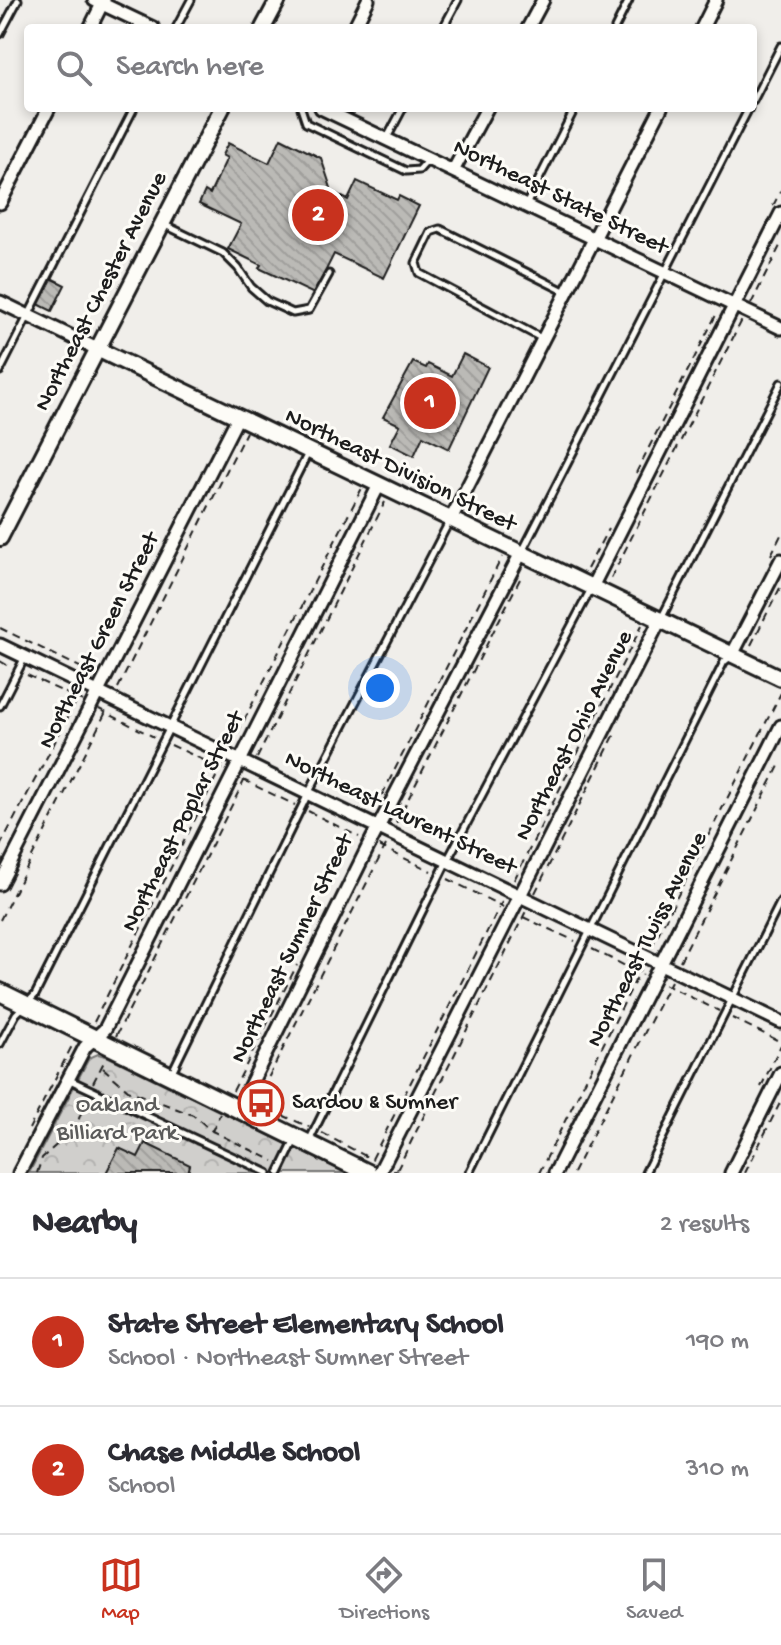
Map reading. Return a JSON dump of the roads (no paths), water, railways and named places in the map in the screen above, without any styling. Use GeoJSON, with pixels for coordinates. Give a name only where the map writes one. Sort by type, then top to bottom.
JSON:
{"type":"FeatureCollection","features":[{"type":"Feature","properties":{"kind":"main road"},"geometry":{"type":"LineString","coordinates":[[0,992],[100,1034],[111,1048],[170,1077],[241,1103],[306,1137],[375,1167]]}},
{"type":"Feature","properties":{"kind":"street"},"geometry":{"type":"LineString","coordinates":[[265,24],[278,0]]}},
{"type":"Feature","properties":{"kind":"street"},"geometry":{"type":"LineString","coordinates":[[356,24],[368,0]]}},
{"type":"Feature","properties":{"kind":"street"},"geometry":{"type":"LineString","coordinates":[[530,24],[543,0]]}},
{"type":"Feature","properties":{"kind":"street"},"geometry":{"type":"LineString","coordinates":[[704,24],[716,0]]}},
{"type":"Feature","properties":{"kind":"street"},"geometry":{"type":"LineString","coordinates":[[91,24],[100,1],[145,24]]}},
{"type":"Feature","properties":{"kind":"street"},"geometry":{"type":"LineString","coordinates":[[0,203],[47,112]]}},
{"type":"Feature","properties":{"kind":"street","name":"Northeast Chester Avenue"},"geometry":{"type":"LineString","coordinates":[[0,538],[220,112]]}},
{"type":"Feature","properties":{"kind":"street","name":"Northeast State Street"},"geometry":{"type":"LineString","coordinates":[[330,112],[781,328]]}},
{"type":"Feature","properties":{"kind":"street"},"geometry":{"type":"LineString","coordinates":[[453,171],[485,112]]}},
{"type":"Feature","properties":{"kind":"street"},"geometry":{"type":"LineString","coordinates":[[451,519],[542,339],[561,290],[593,238],[659,112]]}},
{"type":"Feature","properties":{"kind":"street"},"geometry":{"type":"LineString","coordinates":[[586,584],[775,213]]}},
{"type":"Feature","properties":{"kind":"street","name":"Northeast Division Street"},"geometry":{"type":"LineString","coordinates":[[0,302],[384,490],[451,519],[781,678]]}},
{"type":"Feature","properties":{"kind":"street","name":"Northeast Green Street"},"geometry":{"type":"LineString","coordinates":[[0,884],[238,417]]}},
{"type":"Feature","properties":{"kind":"street","name":"Northeast Poplar Street"},"geometry":{"type":"LineString","coordinates":[[19,1173],[85,1047],[100,1034],[232,773],[384,490]]}},
{"type":"Feature","properties":{"kind":"street","name":"Northeast Sumner Street"},"geometry":{"type":"LineString","coordinates":[[241,1103],[370,843],[521,553]]}},
{"type":"Feature","properties":{"kind":"street"},"geometry":{"type":"LineString","coordinates":[[732,655],[781,560]]}},
{"type":"Feature","properties":{"kind":"street","name":"Northeast Ohio Avenue"},"geometry":{"type":"LineString","coordinates":[[375,1167],[505,908],[660,620]]}},
{"type":"Feature","properties":{"kind":"street","name":"Northeast Laurent Street"},"geometry":{"type":"LineString","coordinates":[[0,645],[781,1022]]}},
{"type":"Feature","properties":{"kind":"street","name":"Northeast Twiss Avenue"},"geometry":{"type":"LineString","coordinates":[[555,1173],[781,726]]}},
{"type":"Feature","properties":{"kind":"street"},"geometry":{"type":"LineString","coordinates":[[731,1173],[781,1073]]}},
{"type":"Feature","properties":{"kind":"lane"},"geometry":{"type":"LineString","coordinates":[[0,34],[18,0]]}},
{"type":"Feature","properties":{"kind":"lane"},"geometry":{"type":"LineString","coordinates":[[178,24],[191,0]]}},
{"type":"Feature","properties":{"kind":"lane"},"geometry":{"type":"LineString","coordinates":[[445,24],[458,0]]}},
{"type":"Feature","properties":{"kind":"lane"},"geometry":{"type":"LineString","coordinates":[[617,24],[629,0]]}},
{"type":"Feature","properties":{"kind":"lane"},"geometry":{"type":"LineString","coordinates":[[757,93],[781,46]]}},
{"type":"Feature","properties":{"kind":"lane"},"geometry":{"type":"LineString","coordinates":[[0,371],[132,112]]}},
{"type":"Feature","properties":{"kind":"lane"},"geometry":{"type":"LineString","coordinates":[[302,112],[306,123],[406,171],[419,170],[428,159]]}},
{"type":"Feature","properties":{"kind":"lane"},"geometry":{"type":"LineString","coordinates":[[387,139],[401,112]]}},
{"type":"Feature","properties":{"kind":"lane"},"geometry":{"type":"LineString","coordinates":[[526,206],[573,112]]}},
{"type":"Feature","properties":{"kind":"lane"},"geometry":{"type":"LineString","coordinates":[[521,553],[747,112]]}},
{"type":"Feature","properties":{"kind":"lane"},"geometry":{"type":"LineString","coordinates":[[162,223],[223,253],[259,295],[293,313],[309,310],[329,274]]}},
{"type":"Feature","properties":{"kind":"lane"},"geometry":{"type":"LineString","coordinates":[[542,339],[419,273],[416,263],[431,232],[440,229],[561,290]]}},
{"type":"Feature","properties":{"kind":"lane"},"geometry":{"type":"LineString","coordinates":[[660,620],[781,383]]}},
{"type":"Feature","properties":{"kind":"lane"},"geometry":{"type":"LineString","coordinates":[[0,1044],[16,1014],[35,995],[309,451]]}},
{"type":"Feature","properties":{"kind":"lane"},"geometry":{"type":"LineString","coordinates":[[170,1077],[308,794],[451,519]]}},
{"type":"Feature","properties":{"kind":"lane"},"geometry":{"type":"LineString","coordinates":[[279,1173],[306,1137],[585,596],[586,584]]}},
{"type":"Feature","properties":{"kind":"lane"},"geometry":{"type":"LineString","coordinates":[[469,1173],[724,662],[732,655]]}},
{"type":"Feature","properties":{"kind":"lane"},"geometry":{"type":"LineString","coordinates":[[0,706],[25,657]]}},
{"type":"Feature","properties":{"kind":"lane"},"geometry":{"type":"LineString","coordinates":[[645,1173],[781,901]]}},
{"type":"Feature","properties":{"kind":"lane"},"geometry":{"type":"LineString","coordinates":[[68,1079],[268,1173]]}},
{"type":"Feature","properties":{"kind":"place","name":"Chase Middle School"},"geometry":{"type":"Point","coordinates":[318,215]}},
{"type":"Feature","properties":{"kind":"place","name":"State Street Elementary School"},"geometry":{"type":"Point","coordinates":[430,403]}},
{"type":"Feature","properties":{"kind":"place","name":"Sardou & Sumner"},"geometry":{"type":"Point","coordinates":[261,1103]}},
{"type":"Feature","properties":{"kind":"park label","name":"Oakland Billiard Park"},"geometry":{"type":"Point","coordinates":[117,1120]}}]}
